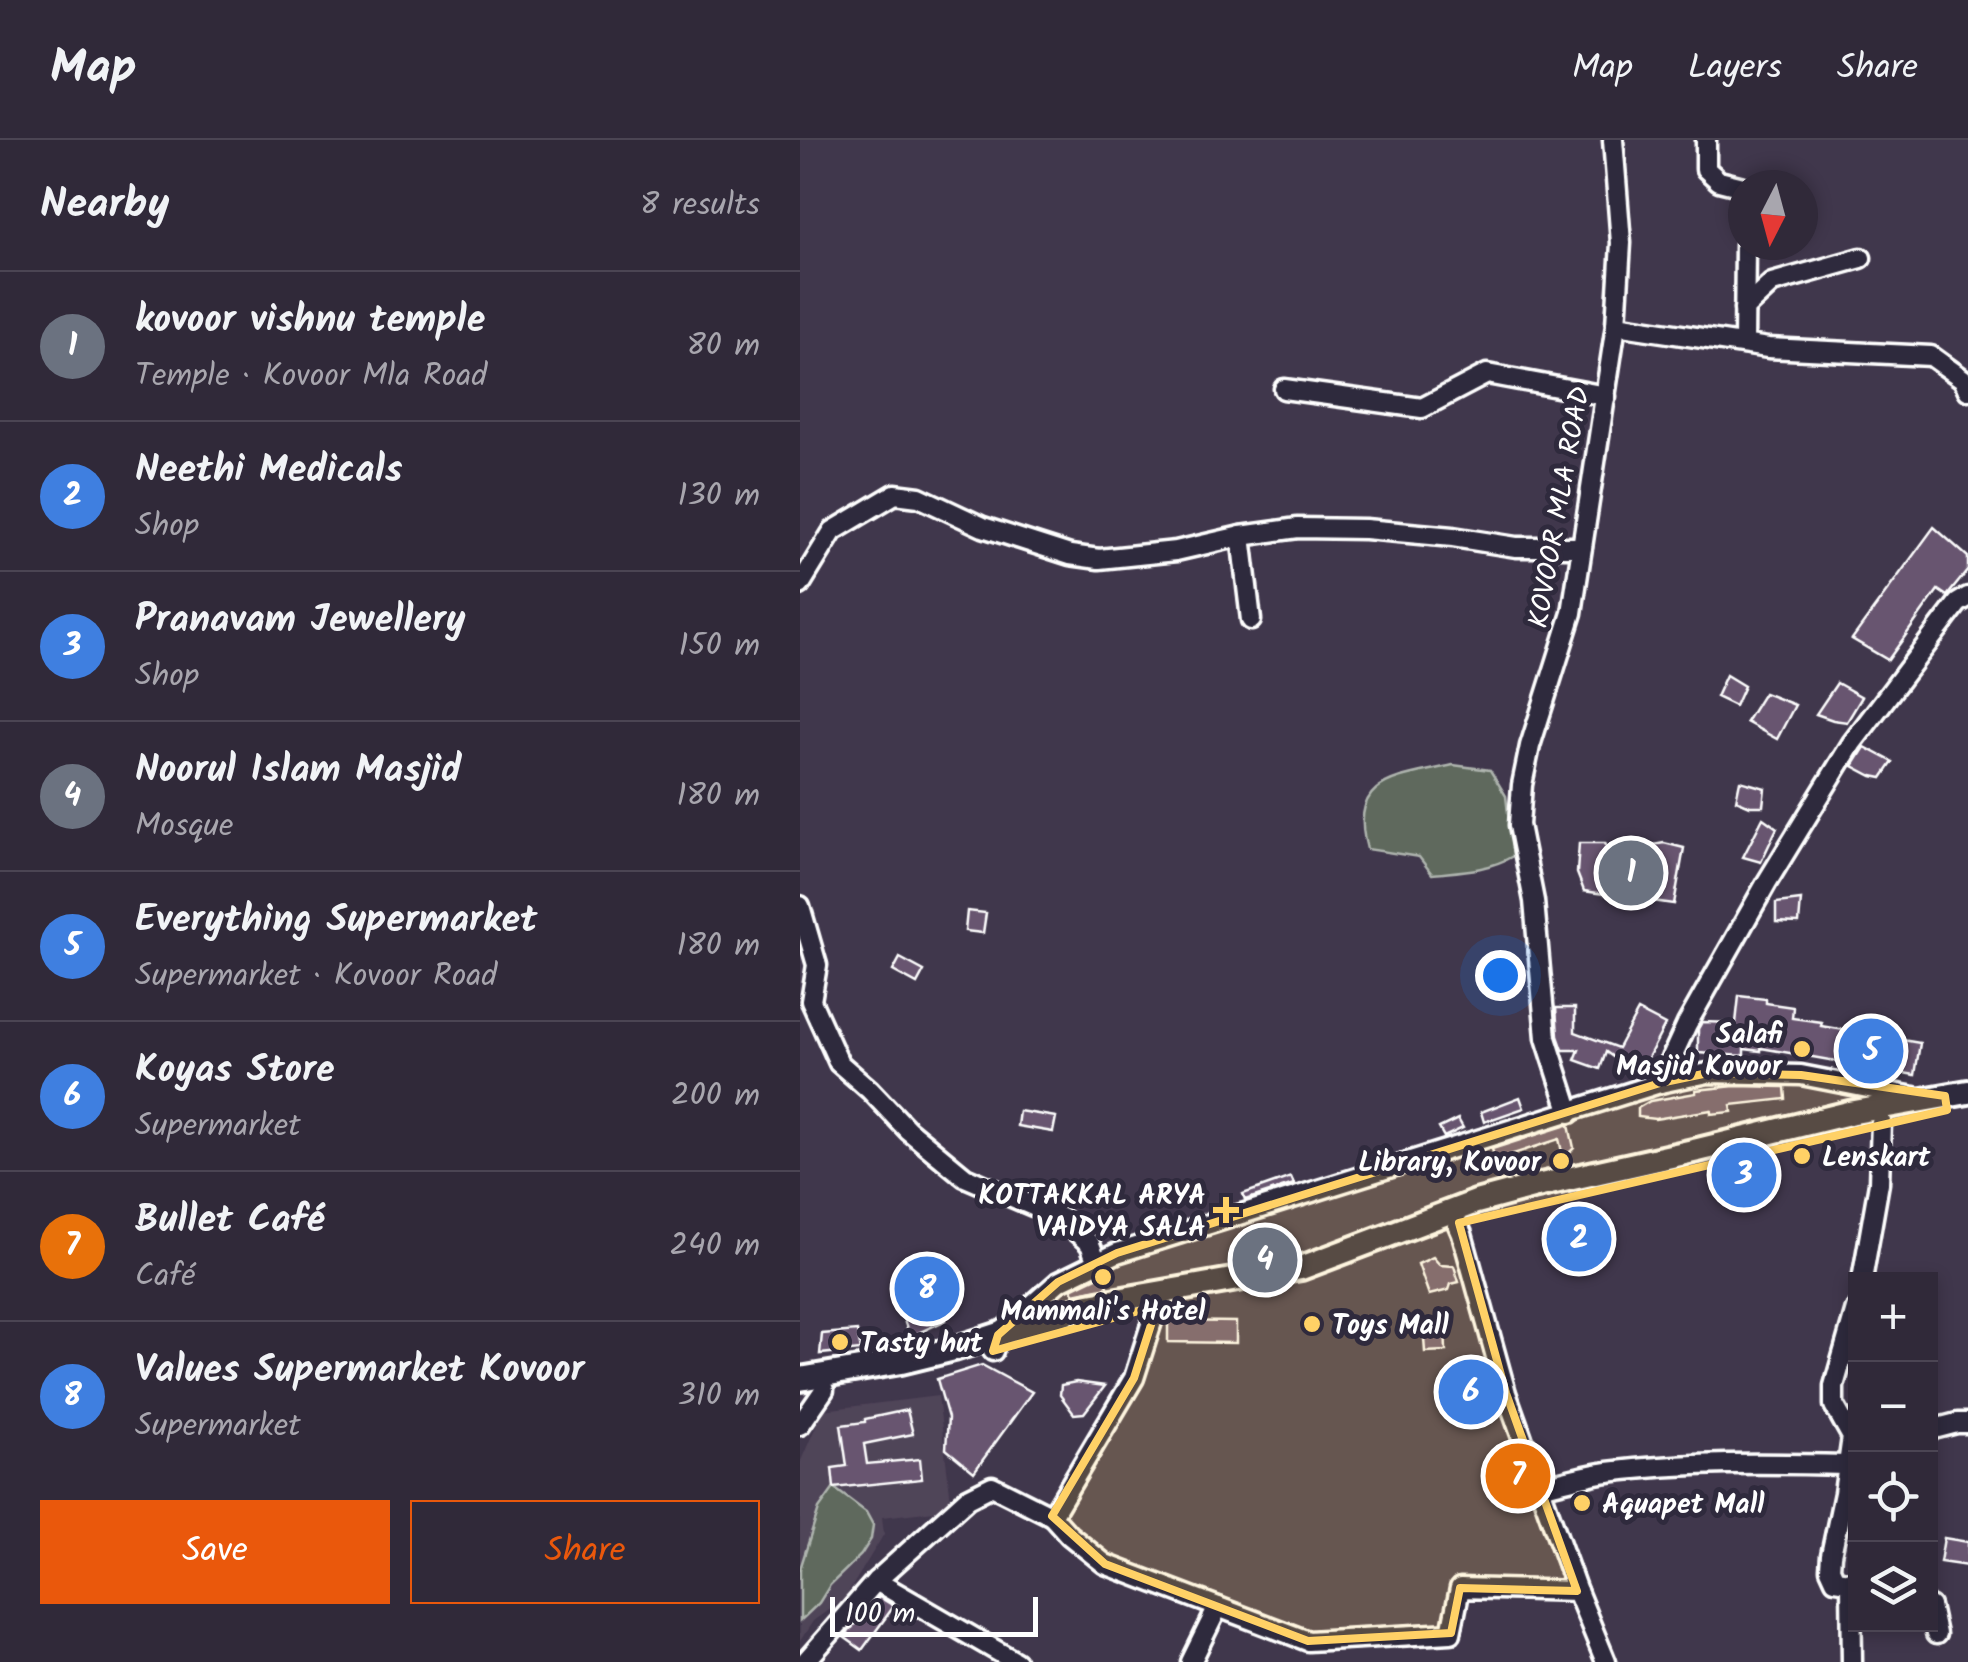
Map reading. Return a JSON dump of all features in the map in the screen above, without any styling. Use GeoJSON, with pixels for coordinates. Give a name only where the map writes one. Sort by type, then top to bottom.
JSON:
{"type":"FeatureCollection","features":[{"type":"Feature","properties":{"kind":"main road"},"geometry":{"type":"LineString","coordinates":[[1455,1217],[1881,1122],[1950,1101]]}},
{"type":"Feature","properties":{"kind":"main road"},"geometry":{"type":"LineString","coordinates":[[800,1378],[902,1362],[1157,1306],[1304,1281],[1386,1243],[1532,1186],[1850,1113],[1950,1101]]}},
{"type":"Feature","properties":{"kind":"main road"},"geometry":{"type":"LineString","coordinates":[[800,1393],[958,1363],[1089,1305],[1300,1268],[1386,1243]]}},
{"type":"Feature","properties":{"kind":"street","name":"KOVOOR MLA ROAD"},"geometry":{"type":"LineString","coordinates":[[1570,1113],[1546,1038],[1534,901],[1519,825],[1530,746],[1572,613],[1616,325],[1621,243],[1614,140]]}},
{"type":"Feature","properties":{"kind":"street"},"geometry":{"type":"LineString","coordinates":[[1706,140],[1706,168],[1719,181],[1728,183]]}},
{"type":"Feature","properties":{"kind":"street"},"geometry":{"type":"LineString","coordinates":[[1744,310],[1772,283],[1861,258]]}},
{"type":"Feature","properties":{"kind":"street"},"geometry":{"type":"LineString","coordinates":[[1744,344],[1745,260]]}},
{"type":"Feature","properties":{"kind":"street"},"geometry":{"type":"LineString","coordinates":[[1616,325],[1768,348],[1932,356],[1963,379],[1968,390]]}},
{"type":"Feature","properties":{"kind":"street"},"geometry":{"type":"LineString","coordinates":[[1284,388],[1422,408],[1487,374],[1606,396]]}},
{"type":"Feature","properties":{"kind":"street"},"geometry":{"type":"LineString","coordinates":[[800,585],[833,531],[895,494],[919,498],[983,527],[1052,550],[1100,559],[1176,551],[1298,528],[1366,529],[1516,547],[1582,547]]}},
{"type":"Feature","properties":{"kind":"street"},"geometry":{"type":"LineString","coordinates":[[1241,536],[1251,620]]}},
{"type":"Feature","properties":{"kind":"street"},"geometry":{"type":"LineString","coordinates":[[1660,1083],[1688,1024],[1767,882],[1852,743],[1958,604],[1968,597]]}},
{"type":"Feature","properties":{"kind":"street"},"geometry":{"type":"LineString","coordinates":[[800,906],[817,965],[811,1002],[839,1063],[908,1130],[965,1177],[1061,1218],[1090,1244],[1097,1263]]}},
{"type":"Feature","properties":{"kind":"street"},"geometry":{"type":"LineString","coordinates":[[996,1343],[1058,1282],[1117,1253],[1660,1083],[1708,1072],[1801,1076],[1950,1101]]}},
{"type":"Feature","properties":{"kind":"street"},"geometry":{"type":"LineString","coordinates":[[1864,1272],[1880,1183],[1881,1122]]}},
{"type":"Feature","properties":{"kind":"street"},"geometry":{"type":"LineString","coordinates":[[1455,1217],[1506,1393],[1606,1662]]}},
{"type":"Feature","properties":{"kind":"street"},"geometry":{"type":"LineString","coordinates":[[1052,1516],[1134,1378],[1157,1306]]}},
{"type":"Feature","properties":{"kind":"street"},"geometry":{"type":"LineString","coordinates":[[1848,1337],[1834,1386],[1834,1406],[1848,1428]]}},
{"type":"Feature","properties":{"kind":"street"},"geometry":{"type":"LineString","coordinates":[[800,1425],[824,1390]]}},
{"type":"Feature","properties":{"kind":"street"},"geometry":{"type":"LineString","coordinates":[[1938,1428],[1968,1424]]}},
{"type":"Feature","properties":{"kind":"street"},"geometry":{"type":"LineString","coordinates":[[1848,1582],[1834,1580],[1830,1555],[1850,1452]]}},
{"type":"Feature","properties":{"kind":"street"},"geometry":{"type":"LineString","coordinates":[[1540,1488],[1604,1472],[1653,1468],[1846,1466]]}},
{"type":"Feature","properties":{"kind":"street"},"geometry":{"type":"LineString","coordinates":[[805,1662],[876,1582],[968,1498],[992,1486],[1052,1516],[1104,1564],[1308,1640],[1451,1634],[1460,1588],[1577,1591]]}},
{"type":"Feature","properties":{"kind":"street"},"geometry":{"type":"LineString","coordinates":[[876,1582],[1016,1662]]}},
{"type":"Feature","properties":{"kind":"street"},"geometry":{"type":"LineString","coordinates":[[1191,1662],[1218,1607]]}},
{"type":"Feature","properties":{"kind":"street"},"geometry":{"type":"LineString","coordinates":[[1852,1632],[1852,1662]]}},
{"type":"Feature","properties":{"kind":"highlighted area"},"geometry":{"type":"Polygon","coordinates":[[[1708,1073],[1801,1075],[1945,1096],[1947,1110],[1459,1223],[1506,1393],[1577,1591],[1460,1588],[1451,1633],[1308,1641],[1105,1564],[1052,1516],[1134,1378],[1157,1306],[993,1351],[998,1335],[1058,1282],[1117,1253],[1660,1083],[1708,1073]]]}},
{"type":"Feature","properties":{"kind":"shaded area"},"geometry":{"type":"Polygon","coordinates":[[[938,1396],[952,1509],[882,1517],[884,1534],[845,1598],[813,1621],[800,1641],[800,1463],[823,1410],[938,1396]]]}},
{"type":"Feature","properties":{"kind":"green space"},"geometry":{"type":"Polygon","coordinates":[[[1453,765],[1490,770],[1506,796],[1513,856],[1483,867],[1432,874],[1419,857],[1367,849],[1364,807],[1371,794],[1397,778],[1453,765]]]}},
{"type":"Feature","properties":{"kind":"green space"},"geometry":{"type":"Polygon","coordinates":[[[834,1488],[866,1512],[873,1525],[871,1539],[800,1621],[800,1569],[819,1509],[834,1488]]]}},
{"type":"Feature","properties":{"kind":"building"},"geometry":{"type":"Polygon","coordinates":[[[1934,527],[1968,557],[1968,570],[1947,596],[1938,590],[1888,660],[1852,639],[1934,527]]]}},
{"type":"Feature","properties":{"kind":"building"},"geometry":{"type":"Polygon","coordinates":[[[1726,675],[1744,686],[1735,706],[1716,697],[1726,675]]]}},
{"type":"Feature","properties":{"kind":"building"},"geometry":{"type":"Polygon","coordinates":[[[1837,683],[1862,697],[1847,722],[1816,714],[1837,683]]]}},
{"type":"Feature","properties":{"kind":"building"},"geometry":{"type":"Polygon","coordinates":[[[1764,693],[1795,705],[1777,739],[1746,722],[1764,693]]]}},
{"type":"Feature","properties":{"kind":"building"},"geometry":{"type":"Polygon","coordinates":[[[1865,747],[1893,762],[1882,778],[1853,766],[1865,747]]]}},
{"type":"Feature","properties":{"kind":"building"},"geometry":{"type":"Polygon","coordinates":[[[1740,781],[1765,788],[1763,806],[1736,800],[1740,781]]]}},
{"type":"Feature","properties":{"kind":"building"},"geometry":{"type":"Polygon","coordinates":[[[1763,818],[1777,828],[1761,862],[1743,857],[1763,818]]]}},
{"type":"Feature","properties":{"kind":"building"},"geometry":{"type":"Polygon","coordinates":[[[1579,843],[1605,843],[1609,853],[1664,843],[1684,848],[1674,904],[1584,891],[1577,873],[1579,843]]]}},
{"type":"Feature","properties":{"kind":"building"},"geometry":{"type":"Polygon","coordinates":[[[1801,900],[1799,923],[1776,922],[1776,903],[1801,900]]]}},
{"type":"Feature","properties":{"kind":"building"},"geometry":{"type":"Polygon","coordinates":[[[967,911],[986,913],[983,933],[965,931],[967,911]]]}},
{"type":"Feature","properties":{"kind":"building"},"geometry":{"type":"Polygon","coordinates":[[[900,958],[924,971],[917,984],[893,971],[900,958]]]}},
{"type":"Feature","properties":{"kind":"building"},"geometry":{"type":"Polygon","coordinates":[[[1739,996],[1793,1007],[1792,1018],[1822,1022],[1821,1026],[1920,1043],[1915,1075],[1761,1048],[1744,1049],[1744,1056],[1698,1053],[1698,1029],[1702,1022],[1736,1023],[1739,996]]]}},
{"type":"Feature","properties":{"kind":"building"},"geometry":{"type":"Polygon","coordinates":[[[1556,1008],[1575,1008],[1575,1032],[1618,1048],[1638,1011],[1665,1025],[1641,1071],[1606,1052],[1600,1069],[1575,1060],[1579,1050],[1563,1050],[1556,1008]]]}},
{"type":"Feature","properties":{"kind":"building"},"geometry":{"type":"Polygon","coordinates":[[[1735,1086],[1785,1087],[1786,1099],[1731,1105],[1732,1112],[1711,1114],[1711,1110],[1655,1119],[1638,1117],[1638,1108],[1650,1101],[1735,1086]]]}},
{"type":"Feature","properties":{"kind":"building"},"geometry":{"type":"Polygon","coordinates":[[[1520,1097],[1524,1108],[1484,1122],[1481,1112],[1520,1097]]]}},
{"type":"Feature","properties":{"kind":"building"},"geometry":{"type":"Polygon","coordinates":[[[1019,1111],[1056,1117],[1053,1132],[1017,1126],[1019,1111]]]}},
{"type":"Feature","properties":{"kind":"building"},"geometry":{"type":"Polygon","coordinates":[[[1458,1119],[1463,1128],[1444,1137],[1439,1128],[1458,1119]]]}},
{"type":"Feature","properties":{"kind":"building"},"geometry":{"type":"Polygon","coordinates":[[[1569,1125],[1574,1148],[1569,1153],[1562,1152],[1559,1139],[1495,1160],[1492,1149],[1569,1125]]]}},
{"type":"Feature","properties":{"kind":"building"},"geometry":{"type":"Polygon","coordinates":[[[1765,1157],[1772,1179],[1727,1193],[1720,1172],[1765,1157]]]}},
{"type":"Feature","properties":{"kind":"building"},"geometry":{"type":"Polygon","coordinates":[[[1291,1177],[1294,1184],[1245,1200],[1243,1194],[1291,1177]]]}},
{"type":"Feature","properties":{"kind":"building"},"geometry":{"type":"Polygon","coordinates":[[[1594,1221],[1597,1255],[1564,1258],[1562,1224],[1594,1221]]]}},
{"type":"Feature","properties":{"kind":"building"},"geometry":{"type":"Polygon","coordinates":[[[1433,1257],[1440,1265],[1454,1266],[1459,1282],[1451,1284],[1449,1290],[1429,1295],[1418,1264],[1433,1257]]]}},
{"type":"Feature","properties":{"kind":"building"},"geometry":{"type":"Polygon","coordinates":[[[930,1272],[946,1320],[910,1337],[892,1286],[930,1272]]]}},
{"type":"Feature","properties":{"kind":"building"},"geometry":{"type":"Polygon","coordinates":[[[1105,1273],[1108,1287],[1074,1294],[1072,1289],[1105,1273]]]}},
{"type":"Feature","properties":{"kind":"building"},"geometry":{"type":"Polygon","coordinates":[[[1168,1321],[1236,1322],[1236,1343],[1168,1342],[1168,1321]]]}},
{"type":"Feature","properties":{"kind":"building"},"geometry":{"type":"Polygon","coordinates":[[[1445,1324],[1446,1351],[1425,1352],[1423,1325],[1445,1324]]]}},
{"type":"Feature","properties":{"kind":"building","name":"Tasty hut"},"geometry":{"type":"Polygon","coordinates":[[[857,1331],[861,1350],[820,1354],[822,1334],[857,1331]]]}},
{"type":"Feature","properties":{"kind":"building"},"geometry":{"type":"Polygon","coordinates":[[[982,1365],[1032,1392],[974,1472],[946,1449],[948,1418],[937,1379],[982,1365]]]}},
{"type":"Feature","properties":{"kind":"building"},"geometry":{"type":"Polygon","coordinates":[[[1076,1382],[1105,1386],[1084,1413],[1074,1414],[1060,1395],[1061,1385],[1076,1382]]]}},
{"type":"Feature","properties":{"kind":"building"},"geometry":{"type":"Polygon","coordinates":[[[907,1410],[913,1434],[864,1444],[867,1464],[920,1459],[922,1479],[834,1488],[832,1468],[847,1466],[841,1425],[907,1410]]]}},
{"type":"Feature","properties":{"kind":"building"},"geometry":{"type":"Polygon","coordinates":[[[1944,1538],[1968,1542],[1968,1566],[1940,1562],[1944,1538]]]}},
{"type":"Feature","properties":{"kind":"building"},"geometry":{"type":"Polygon","coordinates":[[[879,1597],[894,1606],[862,1650],[844,1637],[879,1597]]]}},
{"type":"Feature","properties":{"kind":"place","name":"kovoor vishnu temple"},"geometry":{"type":"Point","coordinates":[1631,873]}},
{"type":"Feature","properties":{"kind":"place","name":"Salafi Masjid Kovoor"},"geometry":{"type":"Point","coordinates":[1802,1049]}},
{"type":"Feature","properties":{"kind":"place","name":"Everything Supermarket"},"geometry":{"type":"Point","coordinates":[1871,1051]}},
{"type":"Feature","properties":{"kind":"place","name":"Lenskart"},"geometry":{"type":"Point","coordinates":[1802,1156]}},
{"type":"Feature","properties":{"kind":"place","name":"Library, Kovoor"},"geometry":{"type":"Point","coordinates":[1561,1161]}},
{"type":"Feature","properties":{"kind":"place","name":"Pranavam Jewellery"},"geometry":{"type":"Point","coordinates":[1744,1175]}},
{"type":"Feature","properties":{"kind":"place","name":"KOTTAKKAL ARYA VAIDYA SALA"},"geometry":{"type":"Point","coordinates":[1226,1210]}},
{"type":"Feature","properties":{"kind":"place","name":"Neethi Medicals"},"geometry":{"type":"Point","coordinates":[1579,1239]}},
{"type":"Feature","properties":{"kind":"place","name":"Noorul Islam Masjid"},"geometry":{"type":"Point","coordinates":[1265,1260]}},
{"type":"Feature","properties":{"kind":"place","name":"Mammali's Hotel"},"geometry":{"type":"Point","coordinates":[1103,1277]}},
{"type":"Feature","properties":{"kind":"place","name":"Values Supermarket Kovoor"},"geometry":{"type":"Point","coordinates":[927,1289]}},
{"type":"Feature","properties":{"kind":"place","name":"Toys Mall"},"geometry":{"type":"Point","coordinates":[1312,1324]}},
{"type":"Feature","properties":{"kind":"place","name":"Tasty hut"},"geometry":{"type":"Point","coordinates":[840,1342]}},
{"type":"Feature","properties":{"kind":"place","name":"Koyas Store"},"geometry":{"type":"Point","coordinates":[1471,1392]}},
{"type":"Feature","properties":{"kind":"place","name":"Bullet Café"},"geometry":{"type":"Point","coordinates":[1518,1476]}},
{"type":"Feature","properties":{"kind":"place","name":"Aquapet Mall"},"geometry":{"type":"Point","coordinates":[1582,1503]}}]}
